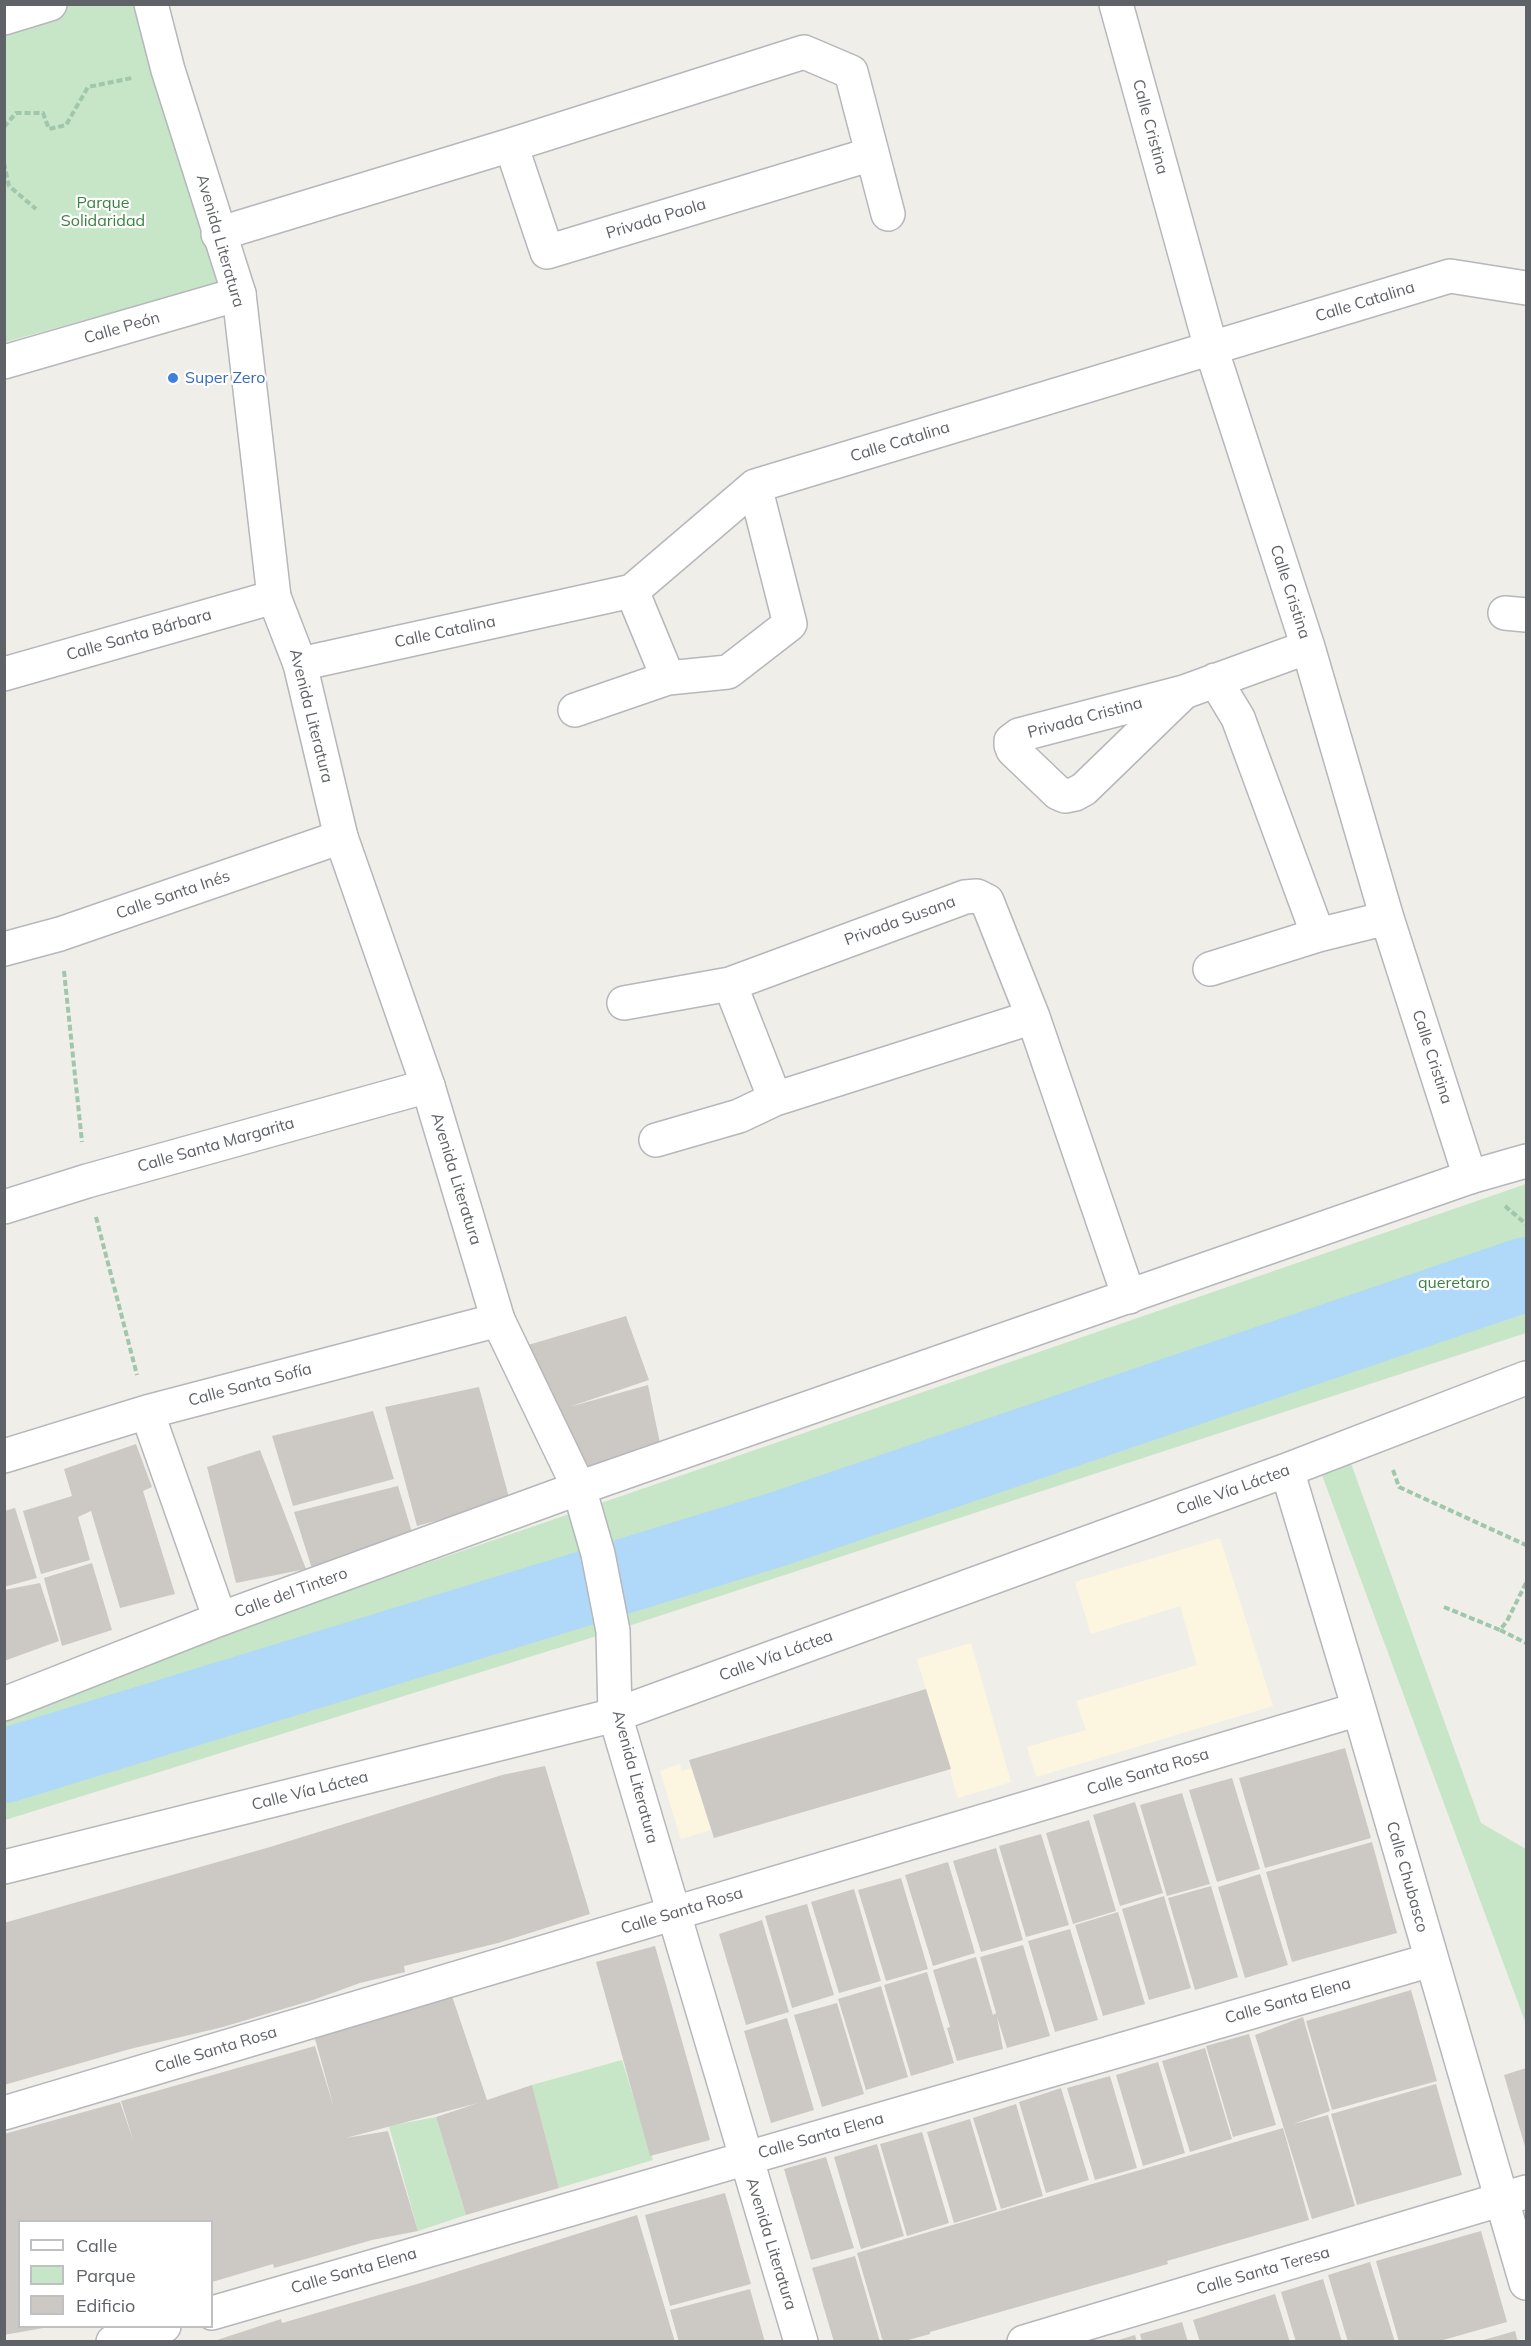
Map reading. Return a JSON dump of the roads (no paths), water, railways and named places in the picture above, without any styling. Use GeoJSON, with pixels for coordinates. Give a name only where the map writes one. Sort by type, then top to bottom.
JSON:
{"type":"FeatureCollection","features":[{"type":"Feature","properties":{"kind":"street"},"geometry":{"type":"LineString","coordinates":[[4,18],[50,4]]}},
{"type":"Feature","properties":{"kind":"street","name":"Avenida Literatura"},"geometry":{"type":"LineString","coordinates":[[151,4],[168,70],[218,234],[239,294],[274,597],[300,664],[341,837],[428,1086],[498,1320],[579,1488],[598,1554],[613,1631],[615,1715],[801,2342]]}},
{"type":"Feature","properties":{"kind":"street","name":"Calle Cristina"},"geometry":{"type":"LineString","coordinates":[[1116,4],[1211,348],[1308,647],[1387,918],[1470,1177]]}},
{"type":"Feature","properties":{"kind":"street"},"geometry":{"type":"LineString","coordinates":[[218,234],[511,145],[804,52],[851,72],[888,214]]}},
{"type":"Feature","properties":{"kind":"street","name":"Privada Paola"},"geometry":{"type":"LineString","coordinates":[[511,145],[547,252],[872,154]]}},
{"type":"Feature","properties":{"kind":"street","name":"Calle Catalina"},"geometry":{"type":"LineString","coordinates":[[300,664],[632,591],[755,486],[1450,276],[1527,288]]}},
{"type":"Feature","properties":{"kind":"street","name":"Calle Peón"},"geometry":{"type":"LineString","coordinates":[[4,362],[239,294]]}},
{"type":"Feature","properties":{"kind":"street"},"geometry":{"type":"LineString","coordinates":[[575,710],[668,678],[728,672],[790,624],[755,486]]}},
{"type":"Feature","properties":{"kind":"street"},"geometry":{"type":"LineString","coordinates":[[632,591],[668,678]]}},
{"type":"Feature","properties":{"kind":"street","name":"Calle Santa Bárbara"},"geometry":{"type":"LineString","coordinates":[[4,674],[274,597]]}},
{"type":"Feature","properties":{"kind":"street","name":"Privada Cristina"},"geometry":{"type":"LineString","coordinates":[[1184,692],[1084,789],[1075,795],[1065,796],[1058,793],[1011,746],[1011,741],[1019,735],[1184,692],[1308,647]]}},
{"type":"Feature","properties":{"kind":"street"},"geometry":{"type":"LineString","coordinates":[[1215,680],[1238,718],[1318,935]]}},
{"type":"Feature","properties":{"kind":"street","name":"Calle Santa Inés"},"geometry":{"type":"LineString","coordinates":[[4,949],[60,934],[341,837]]}},
{"type":"Feature","properties":{"kind":"street","name":"Privada Susana"},"geometry":{"type":"LineString","coordinates":[[624,1003],[730,984],[965,897],[977,896],[987,900],[1034,1017],[1129,1297]]}},
{"type":"Feature","properties":{"kind":"street"},"geometry":{"type":"LineString","coordinates":[[1210,969],[1318,935],[1387,918]]}},
{"type":"Feature","properties":{"kind":"street"},"geometry":{"type":"LineString","coordinates":[[730,984],[775,1100]]}},
{"type":"Feature","properties":{"kind":"street"},"geometry":{"type":"LineString","coordinates":[[656,1140],[739,1116],[775,1100],[1034,1017]]}},
{"type":"Feature","properties":{"kind":"street","name":"Calle Santa Margarita"},"geometry":{"type":"LineString","coordinates":[[4,1207],[87,1181],[428,1086]]}},
{"type":"Feature","properties":{"kind":"street"},"geometry":{"type":"LineString","coordinates":[[579,1488],[1470,1177],[1527,1161]]}},
{"type":"Feature","properties":{"kind":"street","name":"Calle Santa Sofía"},"geometry":{"type":"LineString","coordinates":[[4,1456],[147,1412],[498,1320]]}},
{"type":"Feature","properties":{"kind":"street","name":"Calle Vía Láctea"},"geometry":{"type":"LineString","coordinates":[[4,1867],[615,1715],[1287,1470],[1527,1378]]}},
{"type":"Feature","properties":{"kind":"street"},"geometry":{"type":"LineString","coordinates":[[147,1412],[220,1619]]}},
{"type":"Feature","properties":{"kind":"street","name":"Calle Chubasco"},"geometry":{"type":"LineString","coordinates":[[1287,1470],[1431,1960],[1514,2196],[1527,2283]]}},
{"type":"Feature","properties":{"kind":"street","name":"Calle del Tintero"},"geometry":{"type":"LineString","coordinates":[[4,1704],[220,1619],[579,1488]]}},
{"type":"Feature","properties":{"kind":"street","name":"Calle Santa Rosa"},"geometry":{"type":"LineString","coordinates":[[4,2113],[1359,1709]]}},
{"type":"Feature","properties":{"kind":"street","name":"Calle Santa Elena"},"geometry":{"type":"LineString","coordinates":[[213,2313],[1431,1960]]}},
{"type":"Feature","properties":{"kind":"street","name":"Calle Santa Teresa"},"geometry":{"type":"LineString","coordinates":[[1024,2342],[1514,2196]]}},
{"type":"Feature","properties":{"kind":"street"},"geometry":{"type":"LineString","coordinates":[[113,2342],[158,2328]]}},
{"type":"Feature","properties":{"kind":"waterway"},"geometry":{"type":"LineString","coordinates":[[4,1766],[778,1529],[1526,1274]]}},
{"type":"Feature","properties":{"kind":"place","name":"Super Zero"},"geometry":{"type":"Point","coordinates":[173,378]}},
{"type":"Feature","properties":{"kind":"park label","name":"Parque Solidaridad"},"geometry":{"type":"Point","coordinates":[103,212]}},
{"type":"Feature","properties":{"kind":"park label","name":"queretaro"},"geometry":{"type":"Point","coordinates":[1454,1283]}}]}
